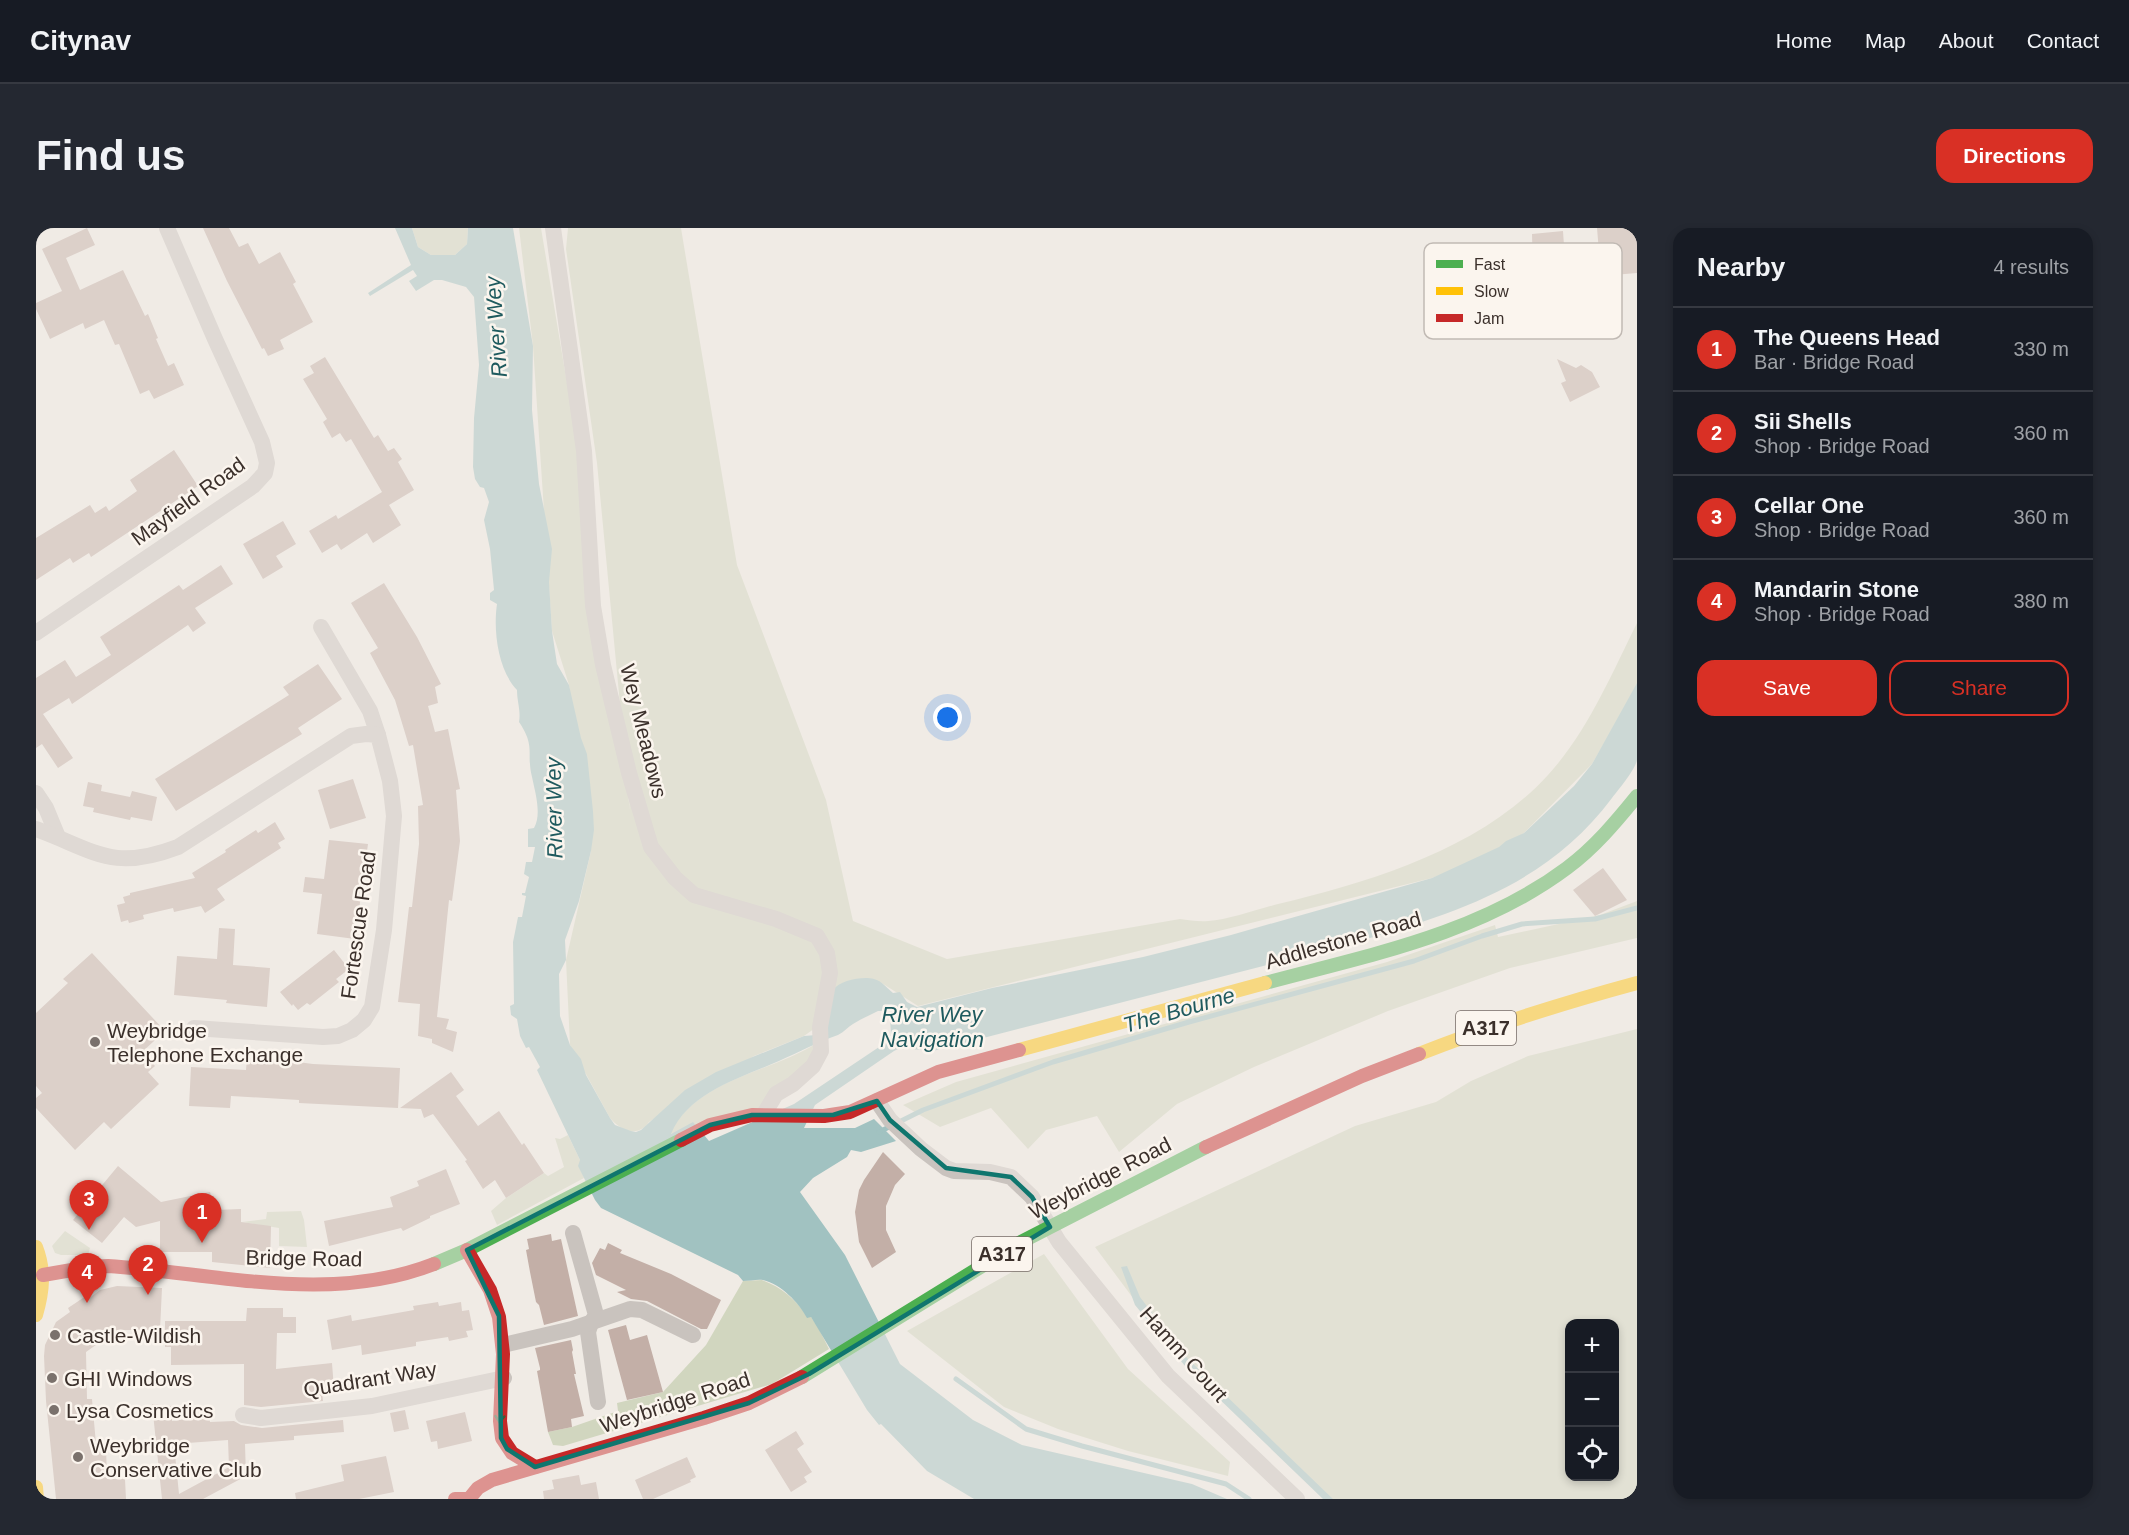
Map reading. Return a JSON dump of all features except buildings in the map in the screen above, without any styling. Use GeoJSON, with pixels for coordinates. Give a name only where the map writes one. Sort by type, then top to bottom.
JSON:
{"type":"FeatureCollection","features":[{"type":"Feature","properties":{"kind":"street","name":"Mayfield Road"},"geometry":{"type":"LineString","coordinates":[[36,633],[253,486],[265,473],[267,463],[262,442],[167,228]]}},
{"type":"Feature","properties":{"kind":"street","name":"Wey Meadows"},"geometry":{"type":"LineString","coordinates":[[553,228],[584,451],[593,606],[606,676],[629,773],[651,847],[675,878],[694,895],[776,919],[817,936],[827,953],[830,973],[820,1028],[821,1052],[813,1066],[793,1084],[776,1094],[767,1114]]}},
{"type":"Feature","properties":{"kind":"street","name":"Fortescue Road"},"geometry":{"type":"LineString","coordinates":[[194,1028],[323,1037],[338,1036],[352,1030],[372,1007],[384,930],[394,816],[390,781],[370,711],[321,627]]}},
{"type":"Feature","properties":{"kind":"street"},"geometry":{"type":"LineString","coordinates":[[36,829],[90,853],[134,859],[158,855],[178,847],[351,736],[378,735]]}},
{"type":"Feature","properties":{"kind":"street"},"geometry":{"type":"LineString","coordinates":[[36,793],[46,808],[58,837]]}},
{"type":"Feature","properties":{"kind":"street","name":"Addlestone Road"},"geometry":{"type":"LineString","coordinates":[[581,1192],[700,1129],[739,1117],[767,1114],[824,1116],[850,1112],[938,1072],[1428,939],[1532,894],[1558,876],[1607,834],[1637,796]]}},
{"type":"Feature","properties":{"kind":"street","name":"Weybridge Road"},"geometry":{"type":"LineString","coordinates":[[469,1499],[478,1488],[492,1480],[727,1411],[769,1394],[831,1360],[978,1267],[1050,1227],[1226,1137],[1362,1076],[1486,1028],[1563,1003],[1637,983]]}},
{"type":"Feature","properties":{"kind":"street","name":"Hamm Court"},"geometry":{"type":"LineString","coordinates":[[877,1101],[890,1120],[921,1149],[954,1171],[990,1172],[1011,1177],[1032,1197],[1059,1242],[1167,1376],[1297,1499]]}},
{"type":"Feature","properties":{"kind":"street","name":"Bridge Road"},"geometry":{"type":"LineString","coordinates":[[44,1275],[108,1266],[288,1283],[351,1283],[399,1276],[467,1250],[581,1192]]}},
{"type":"Feature","properties":{"kind":"street"},"geometry":{"type":"LineString","coordinates":[[573,1233],[596,1315],[588,1332],[598,1402]]}},
{"type":"Feature","properties":{"kind":"street"},"geometry":{"type":"LineString","coordinates":[[36,1247],[44,1275],[44,1286],[36,1315]]}},
{"type":"Feature","properties":{"kind":"street"},"geometry":{"type":"LineString","coordinates":[[467,1250],[495,1304],[503,1345],[504,1378],[499,1421],[501,1438],[507,1449],[522,1461],[535,1467]]}},
{"type":"Feature","properties":{"kind":"street"},"geometry":{"type":"LineString","coordinates":[[503,1345],[572,1329],[630,1309],[642,1310],[693,1335]]}},
{"type":"Feature","properties":{"kind":"street","name":"Quadrant Way"},"geometry":{"type":"LineString","coordinates":[[243,1415],[261,1418],[372,1406],[504,1378]]}},
{"type":"Feature","properties":{"kind":"street"},"geometry":{"type":"LineString","coordinates":[[36,1487],[37,1499]]}},
{"type":"Feature","properties":{"kind":"street","name":"A317"},"geometry":{"type":"LineString","coordinates":[[455,1499],[469,1499]]}},
{"type":"Feature","properties":{"kind":"highlighted area"},"geometry":{"type":"Polygon","coordinates":[[[877,1101],[890,1120],[946,1168],[1011,1177],[1032,1197],[1050,1227],[809,1374],[749,1403],[535,1467],[507,1449],[501,1438],[499,1316],[467,1250],[710,1125],[752,1115],[833,1115],[877,1101]]]}},
{"type":"Feature","properties":{"kind":"green space"},"geometry":{"type":"Polygon","coordinates":[[[412,228],[468,228],[467,244],[455,255],[431,255],[418,247],[412,228]]]}},
{"type":"Feature","properties":{"kind":"green space"},"geometry":{"type":"Polygon","coordinates":[[[519,228],[541,228],[576,437],[630,809],[597,463],[566,249],[568,228],[681,228],[737,565],[826,800],[853,921],[947,959],[1180,919],[1205,921],[1225,919],[1350,885],[1423,859],[1458,842],[1491,823],[1521,801],[1548,775],[1575,740],[1598,702],[1637,623],[1637,686],[1592,764],[1524,833],[1483,859],[1432,878],[918,1006],[880,982],[804,1036],[754,1056],[649,1122],[640,1130],[624,1129],[610,1118],[570,1045],[566,960],[591,851],[569,685],[552,631],[533,346],[519,228]]]}},
{"type":"Feature","properties":{"kind":"green space"},"geometry":{"type":"Polygon","coordinates":[[[1637,901],[1637,938],[1510,968],[1388,1011],[1254,1067],[1177,1104],[1119,1152],[1097,1116],[1046,1130],[1028,1149],[991,1108],[940,1127],[903,1105],[956,1082],[1387,962],[1495,925],[1498,937],[1600,915],[1637,901]]]}},
{"type":"Feature","properties":{"kind":"green space"},"geometry":{"type":"Polygon","coordinates":[[[1637,1029],[1637,1499],[1325,1499],[1165,1341],[1095,1247],[1355,1126],[1436,1102],[1471,1081],[1528,1056],[1637,1029]]]}},
{"type":"Feature","properties":{"kind":"green space"},"geometry":{"type":"Polygon","coordinates":[[[817,1043],[821,1045],[764,1114],[670,1134],[682,1116],[697,1101],[716,1089],[817,1043]]]}},
{"type":"Feature","properties":{"kind":"green space"},"geometry":{"type":"Polygon","coordinates":[[[568,1135],[580,1160],[584,1178],[497,1225],[491,1211],[506,1198],[544,1173],[548,1176],[564,1167],[555,1138],[560,1139],[568,1135]]]}},
{"type":"Feature","properties":{"kind":"green space"},"geometry":{"type":"Polygon","coordinates":[[[301,1211],[307,1247],[279,1246],[279,1228],[242,1222],[266,1219],[267,1212],[301,1211]]]}},
{"type":"Feature","properties":{"kind":"green space"},"geometry":{"type":"Polygon","coordinates":[[[65,1231],[90,1248],[88,1255],[55,1253],[52,1246],[65,1231]]]}},
{"type":"Feature","properties":{"kind":"green space"},"geometry":{"type":"Polygon","coordinates":[[[1044,1254],[1128,1369],[1230,1462],[1228,1476],[1128,1451],[1058,1429],[1004,1407],[907,1331],[1044,1254]]]}},
{"type":"Feature","properties":{"kind":"green space"},"geometry":{"type":"Polygon","coordinates":[[[762,1280],[788,1295],[807,1317],[811,1317],[829,1349],[772,1384],[563,1446],[553,1445],[548,1432],[572,1427],[618,1411],[617,1403],[663,1392],[706,1345],[743,1281],[762,1280]]]}},
{"type":"Feature","properties":{"kind":"water"},"geometry":{"type":"Polygon","coordinates":[[[395,228],[412,228],[418,247],[431,255],[455,255],[467,244],[468,228],[513,228],[533,346],[532,410],[539,484],[552,549],[549,582],[552,631],[557,664],[569,685],[587,754],[593,811],[594,830],[591,851],[579,901],[565,940],[566,960],[559,974],[560,1016],[570,1045],[581,1059],[586,1075],[610,1118],[615,1125],[631,1131],[641,1130],[685,1090],[716,1072],[804,1036],[816,1035],[830,994],[846,981],[864,978],[877,980],[893,993],[900,992],[907,1002],[917,1007],[1231,935],[1432,878],[1524,833],[1574,786],[1592,764],[1637,683],[1637,760],[1630,774],[1586,828],[1559,853],[1529,874],[1497,892],[1429,920],[1356,942],[933,1051],[900,1048],[815,1105],[804,1128],[855,1128],[874,1119],[896,1141],[861,1152],[851,1150],[847,1157],[813,1178],[800,1192],[845,1255],[900,1364],[973,1420],[1022,1445],[1192,1484],[1227,1499],[974,1499],[927,1471],[881,1424],[879,1425],[867,1410],[811,1317],[807,1318],[794,1300],[783,1290],[763,1280],[743,1281],[738,1275],[601,1208],[595,1200],[578,1166],[580,1160],[537,1070],[540,1067],[520,1036],[517,1019],[511,1015],[510,1006],[514,1004],[513,942],[518,917],[522,917],[526,896],[522,893],[525,893],[529,877],[524,874],[526,862],[532,862],[535,847],[528,847],[528,829],[534,828],[538,810],[530,769],[529,744],[519,722],[517,690],[505,672],[498,650],[497,604],[490,600],[490,593],[494,590],[490,549],[484,520],[489,502],[484,488],[480,487],[475,479],[473,467],[474,418],[479,365],[474,297],[466,287],[442,280],[434,280],[416,291],[409,281],[417,276],[413,270],[370,296],[368,293],[411,265],[395,228]],[[883,1011],[859,1020],[838,1035],[718,1088],[690,1107],[671,1134],[693,1122],[709,1141],[794,1104],[888,1041],[891,1035],[890,1018],[883,1011]]]}},
{"type":"Feature","properties":{"kind":"water"},"geometry":{"type":"Polygon","coordinates":[[[1127,1266],[1140,1297],[1185,1356],[1333,1499],[1323,1499],[1185,1366],[1135,1305],[1121,1267],[1127,1266]]]}},
{"type":"Feature","properties":{"kind":"waterway","name":"The Bourne"},"geometry":{"type":"LineString","coordinates":[[879,1132],[923,1110],[1053,1062],[1189,1022],[1414,961],[1522,924],[1595,919],[1637,908]]}},
{"type":"Feature","properties":{"kind":"waterway"},"geometry":{"type":"LineString","coordinates":[[956,1379],[1026,1429],[1226,1484],[1249,1499]]}},
{"type":"Feature","properties":{"kind":"traffic: fast"},"geometry":{"type":"LineString","coordinates":[[1265,983],[1422,940],[1497,910],[1533,891],[1577,860],[1604,834],[1637,796]]}},
{"type":"Feature","properties":{"kind":"traffic: fast"},"geometry":{"type":"LineString","coordinates":[[434,1264],[467,1250],[681,1140]]}},
{"type":"Feature","properties":{"kind":"traffic: fast"},"geometry":{"type":"LineString","coordinates":[[802,1377],[1021,1242],[1206,1147]]}},
{"type":"Feature","properties":{"kind":"traffic: slow"},"geometry":{"type":"LineString","coordinates":[[1019,1050],[1265,983]]}},
{"type":"Feature","properties":{"kind":"traffic: slow"},"geometry":{"type":"LineString","coordinates":[[1419,1054],[1527,1016],[1637,983]]}},
{"type":"Feature","properties":{"kind":"traffic: slow"},"geometry":{"type":"LineString","coordinates":[[36,1247],[41,1264],[42,1281],[36,1315]]}},
{"type":"Feature","properties":{"kind":"traffic: slow"},"geometry":{"type":"LineString","coordinates":[[36,1487],[37,1499]]}},
{"type":"Feature","properties":{"kind":"traffic: jam"},"geometry":{"type":"LineString","coordinates":[[681,1140],[710,1125],[752,1115],[824,1116],[850,1112],[938,1072],[1019,1050]]}},
{"type":"Feature","properties":{"kind":"traffic: jam"},"geometry":{"type":"LineString","coordinates":[[1206,1147],[1362,1076],[1419,1054]]}},
{"type":"Feature","properties":{"kind":"traffic: jam"},"geometry":{"type":"LineString","coordinates":[[467,1250],[490,1290],[499,1317],[503,1354],[500,1421],[502,1438],[512,1453],[535,1467]]}},
{"type":"Feature","properties":{"kind":"traffic: jam"},"geometry":{"type":"LineString","coordinates":[[43,1275],[108,1266],[272,1283],[354,1283],[394,1276],[434,1264]]}},
{"type":"Feature","properties":{"kind":"traffic: jam"},"geometry":{"type":"LineString","coordinates":[[455,1499],[469,1499],[478,1488],[492,1480],[749,1403],[802,1377]]}},
{"type":"Feature","properties":{"kind":"place","name":"Weybridge Telephone Exchange"},"geometry":{"type":"Point","coordinates":[95,1042]}},
{"type":"Feature","properties":{"kind":"place","name":"Cellar One"},"geometry":{"type":"Point","coordinates":[89,1230]}},
{"type":"Feature","properties":{"kind":"place","name":"The Queens Head"},"geometry":{"type":"Point","coordinates":[202,1243]}},
{"type":"Feature","properties":{"kind":"place","name":"Sii Shells"},"geometry":{"type":"Point","coordinates":[148,1295]}},
{"type":"Feature","properties":{"kind":"place","name":"Mandarin Stone"},"geometry":{"type":"Point","coordinates":[87,1303]}},
{"type":"Feature","properties":{"kind":"place","name":"Castle-Wildish"},"geometry":{"type":"Point","coordinates":[55,1335]}},
{"type":"Feature","properties":{"kind":"place","name":"GHI Windows"},"geometry":{"type":"Point","coordinates":[52,1378]}},
{"type":"Feature","properties":{"kind":"place","name":"Lysa Cosmetics"},"geometry":{"type":"Point","coordinates":[54,1410]}},
{"type":"Feature","properties":{"kind":"place","name":"Weybridge Conservative Club"},"geometry":{"type":"Point","coordinates":[78,1457]}},
{"type":"Feature","properties":{"kind":"water label","name":"River Wey"},"geometry":{"type":"Point","coordinates":[496,327]}},
{"type":"Feature","properties":{"kind":"water label","name":"River Wey"},"geometry":{"type":"Point","coordinates":[554,808]}},
{"type":"Feature","properties":{"kind":"water label","name":"River Wey Navigation"},"geometry":{"type":"Point","coordinates":[932,1026]}}]}
